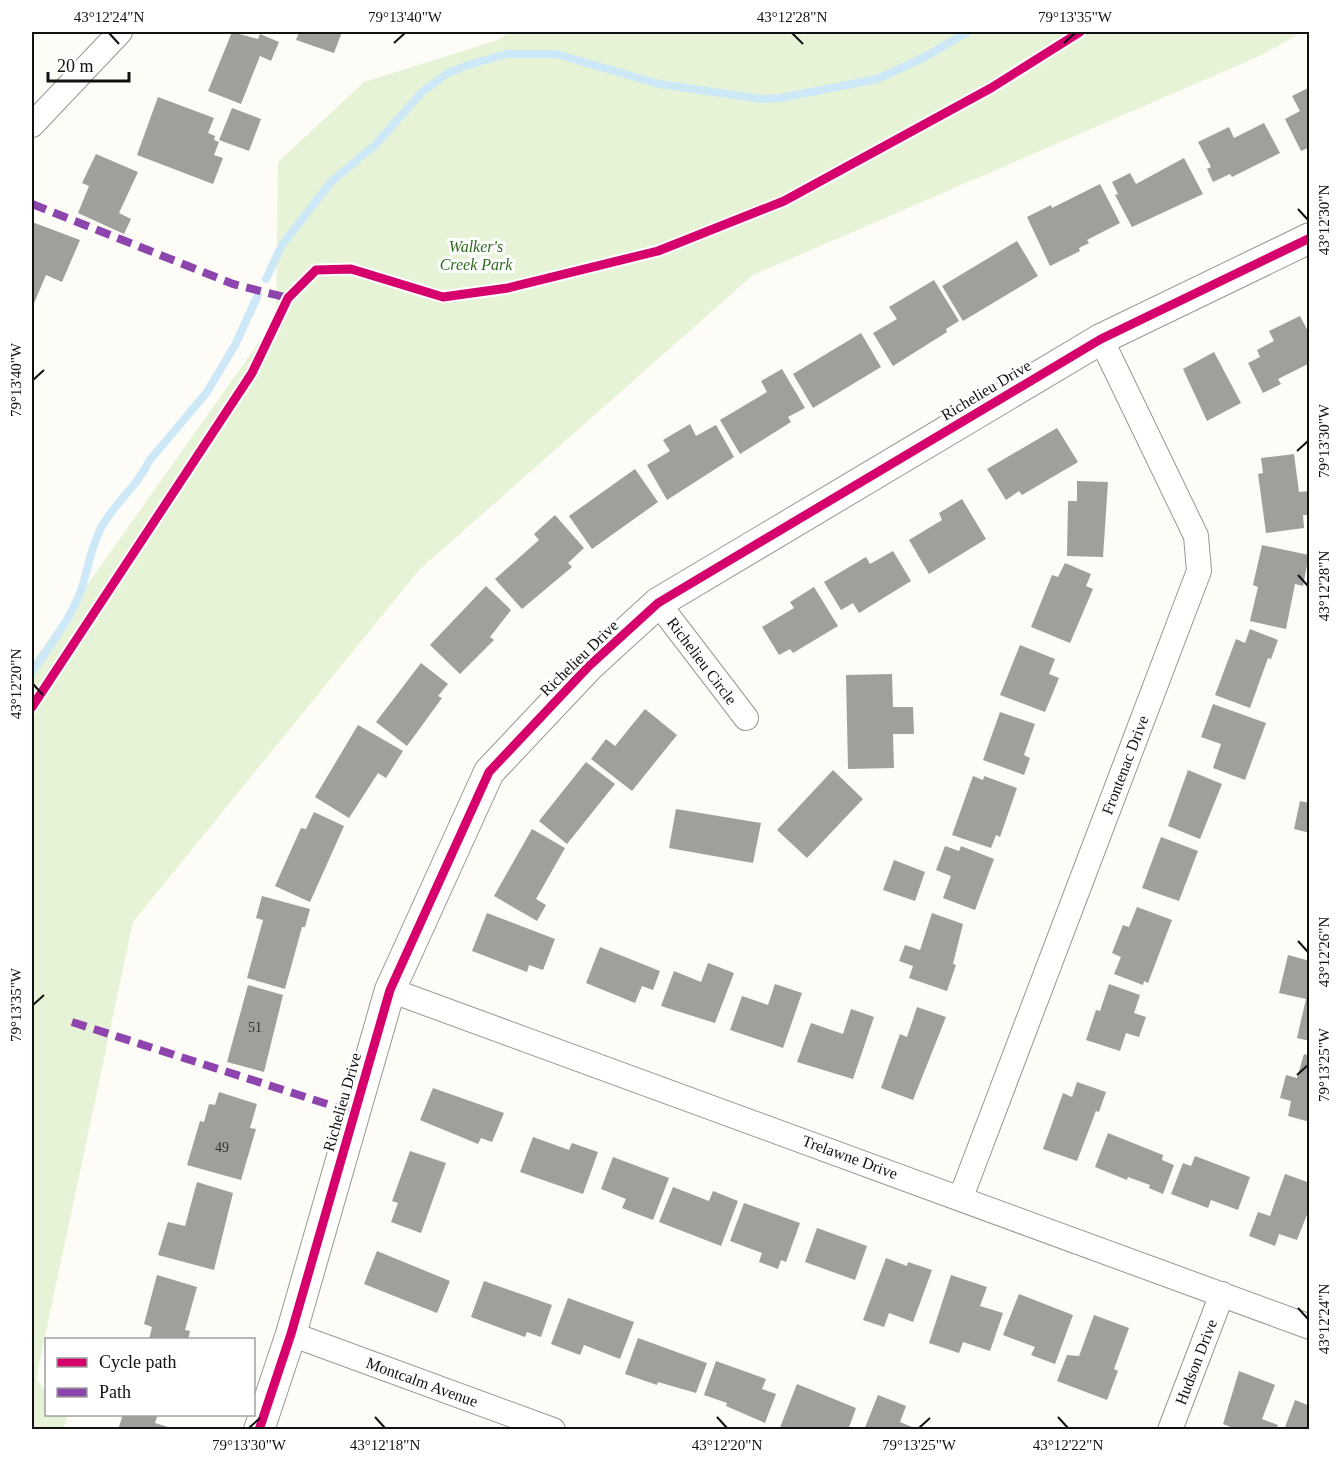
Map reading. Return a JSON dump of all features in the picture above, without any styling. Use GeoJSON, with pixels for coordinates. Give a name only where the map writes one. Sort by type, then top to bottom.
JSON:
{"type":"FeatureCollection","features":[{"type":"Feature","properties":{"kind":"street"},"geometry":{"type":"LineString","coordinates":[[32,125],[120,32]]}},
{"type":"Feature","properties":{"kind":"street","name":"Richelieu Drive"},"geometry":{"type":"LineString","coordinates":[[259,1430],[291,1334],[390,990],[489,772],[589,666],[658,603],[1101,339],[1310,238]]}},
{"type":"Feature","properties":{"kind":"street","name":"Frontenac Drive"},"geometry":{"type":"LineString","coordinates":[[961,1197],[1199,571],[1196,537],[1101,339]]}},
{"type":"Feature","properties":{"kind":"street","name":"Richelieu Circle"},"geometry":{"type":"LineString","coordinates":[[658,603],[747,718]]}},
{"type":"Feature","properties":{"kind":"street","name":"Trelawne Drive"},"geometry":{"type":"LineString","coordinates":[[390,990],[961,1197],[1310,1327]]}},
{"type":"Feature","properties":{"kind":"street","name":"Hudson Drive"},"geometry":{"type":"LineString","coordinates":[[1170,1430],[1222,1294]]}},
{"type":"Feature","properties":{"kind":"street","name":"Montcalm Avenue"},"geometry":{"type":"LineString","coordinates":[[291,1334],[553,1430]]}},
{"type":"Feature","properties":{"kind":"green space","name":"Walker's Creek Park"},"geometry":{"type":"Polygon","coordinates":[[[508,32],[1302,32],[1262,55],[753,275],[419,570],[133,922],[36,1379],[45,1390],[45,1416],[68,1416],[63,1429],[32,1429],[32,663],[276,318],[278,162],[364,82],[501,39],[508,32]]]}},
{"type":"Feature","properties":{"kind":"building"},"geometry":{"type":"Polygon","coordinates":[[[232,32],[258,39],[260,34],[279,42],[271,61],[260,56],[241,104],[208,91],[232,32]]]}},
{"type":"Feature","properties":{"kind":"building"},"geometry":{"type":"Polygon","coordinates":[[[299,32],[342,32],[334,53],[296,40],[299,32]]]}},
{"type":"Feature","properties":{"kind":"building"},"geometry":{"type":"Polygon","coordinates":[[[1310,87],[1310,147],[1301,151],[1285,119],[1300,111],[1292,96],[1310,87]]]}},
{"type":"Feature","properties":{"kind":"building"},"geometry":{"type":"Polygon","coordinates":[[[158,97],[214,118],[208,133],[215,136],[214,140],[219,142],[214,155],[223,158],[213,184],[137,155],[158,97]]]}},
{"type":"Feature","properties":{"kind":"building"},"geometry":{"type":"Polygon","coordinates":[[[232,108],[261,119],[249,151],[219,140],[232,108]]]}},
{"type":"Feature","properties":{"kind":"building"},"geometry":{"type":"Polygon","coordinates":[[[1264,123],[1280,153],[1232,177],[1230,174],[1213,182],[1207,169],[1211,167],[1198,142],[1229,127],[1234,138],[1264,123]]]}},
{"type":"Feature","properties":{"kind":"building"},"geometry":{"type":"Polygon","coordinates":[[[96,154],[138,172],[119,213],[131,219],[124,234],[78,213],[89,186],[82,183],[96,154]]]}},
{"type":"Feature","properties":{"kind":"building"},"geometry":{"type":"Polygon","coordinates":[[[1184,158],[1203,194],[1132,227],[1115,195],[1118,194],[1112,182],[1130,173],[1136,184],[1184,158]]]}},
{"type":"Feature","properties":{"kind":"building"},"geometry":{"type":"Polygon","coordinates":[[[1100,184],[1120,223],[1087,240],[1089,243],[1079,248],[1080,251],[1050,266],[1027,217],[1051,205],[1052,208],[1100,184]]]}},
{"type":"Feature","properties":{"kind":"building"},"geometry":{"type":"Polygon","coordinates":[[[32,222],[80,240],[62,282],[46,275],[32,308],[32,222]]]}},
{"type":"Feature","properties":{"kind":"building"},"geometry":{"type":"Polygon","coordinates":[[[1017,241],[1038,276],[963,321],[942,286],[1017,241]]]}},
{"type":"Feature","properties":{"kind":"building"},"geometry":{"type":"Polygon","coordinates":[[[934,280],[959,321],[946,329],[947,332],[893,366],[873,333],[897,319],[889,307],[934,280]]]}},
{"type":"Feature","properties":{"kind":"building"},"geometry":{"type":"Polygon","coordinates":[[[1300,316],[1310,335],[1310,363],[1278,379],[1281,384],[1263,393],[1248,363],[1260,357],[1257,350],[1274,341],[1269,331],[1300,316]]]}},
{"type":"Feature","properties":{"kind":"building"},"geometry":{"type":"Polygon","coordinates":[[[861,333],[881,367],[813,408],[793,374],[861,333]]]}},
{"type":"Feature","properties":{"kind":"building"},"geometry":{"type":"Polygon","coordinates":[[[1214,352],[1241,403],[1207,421],[1183,369],[1214,352]]]}},
{"type":"Feature","properties":{"kind":"building"},"geometry":{"type":"Polygon","coordinates":[[[782,369],[805,408],[788,417],[791,422],[740,454],[720,420],[767,392],[761,381],[782,369]]]}},
{"type":"Feature","properties":{"kind":"building"},"geometry":{"type":"Polygon","coordinates":[[[690,424],[696,436],[716,425],[734,457],[667,500],[647,465],[670,451],[663,440],[690,424]]]}},
{"type":"Feature","properties":{"kind":"building"},"geometry":{"type":"Polygon","coordinates":[[[1057,428],[1078,462],[1022,495],[1019,491],[1006,500],[987,469],[1057,428]]]}},
{"type":"Feature","properties":{"kind":"building"},"geometry":{"type":"Polygon","coordinates":[[[1294,454],[1299,492],[1310,491],[1310,515],[1303,515],[1304,528],[1266,533],[1258,474],[1263,473],[1261,458],[1294,454]]]}},
{"type":"Feature","properties":{"kind":"building"},"geometry":{"type":"Polygon","coordinates":[[[635,469],[658,502],[592,549],[569,516],[635,469]]]}},
{"type":"Feature","properties":{"kind":"building"},"geometry":{"type":"Polygon","coordinates":[[[1077,481],[1108,482],[1103,557],[1067,556],[1068,501],[1077,501],[1077,481]]]}},
{"type":"Feature","properties":{"kind":"building"},"geometry":{"type":"Polygon","coordinates":[[[962,499],[986,539],[929,574],[909,540],[942,520],[939,513],[962,499]]]}},
{"type":"Feature","properties":{"kind":"building"},"geometry":{"type":"Polygon","coordinates":[[[555,515],[584,548],[568,563],[572,567],[522,609],[495,579],[539,540],[534,534],[555,515]]]}},
{"type":"Feature","properties":{"kind":"building"},"geometry":{"type":"Polygon","coordinates":[[[1262,545],[1309,555],[1303,586],[1295,584],[1286,629],[1250,621],[1258,587],[1253,585],[1262,545]]]}},
{"type":"Feature","properties":{"kind":"building"},"geometry":{"type":"Polygon","coordinates":[[[893,551],[911,581],[859,613],[853,603],[841,610],[824,582],[866,557],[870,564],[893,551]]]}},
{"type":"Feature","properties":{"kind":"building"},"geometry":{"type":"Polygon","coordinates":[[[1065,563],[1091,574],[1086,586],[1093,589],[1070,643],[1031,627],[1052,575],[1058,577],[1065,563]]]}},
{"type":"Feature","properties":{"kind":"building"},"geometry":{"type":"Polygon","coordinates":[[[486,586],[511,610],[490,637],[494,640],[460,674],[430,645],[486,586]]]}},
{"type":"Feature","properties":{"kind":"building"},"geometry":{"type":"Polygon","coordinates":[[[814,587],[838,626],[793,653],[790,649],[779,655],[762,627],[794,608],[790,602],[814,587]]]}},
{"type":"Feature","properties":{"kind":"building"},"geometry":{"type":"Polygon","coordinates":[[[1250,629],[1278,640],[1271,659],[1268,658],[1250,708],[1215,695],[1236,639],[1245,643],[1250,629]]]}},
{"type":"Feature","properties":{"kind":"building"},"geometry":{"type":"Polygon","coordinates":[[[1020,645],[1055,659],[1049,674],[1059,678],[1045,712],[1000,695],[1020,645]]]}},
{"type":"Feature","properties":{"kind":"building"},"geometry":{"type":"Polygon","coordinates":[[[421,663],[448,684],[438,696],[442,698],[407,746],[376,722],[421,663]]]}},
{"type":"Feature","properties":{"kind":"building"},"geometry":{"type":"Polygon","coordinates":[[[892,674],[893,707],[913,707],[914,734],[893,734],[894,768],[848,769],[846,675],[892,674]]]}},
{"type":"Feature","properties":{"kind":"building"},"geometry":{"type":"Polygon","coordinates":[[[1213,704],[1266,723],[1245,780],[1213,768],[1221,744],[1201,737],[1213,704]]]}},
{"type":"Feature","properties":{"kind":"building"},"geometry":{"type":"Polygon","coordinates":[[[645,709],[677,735],[632,791],[591,759],[606,739],[615,746],[645,709]]]}},
{"type":"Feature","properties":{"kind":"building"},"geometry":{"type":"Polygon","coordinates":[[[1000,712],[1035,724],[1024,755],[1030,758],[1024,775],[983,760],[1000,712]]]}},
{"type":"Feature","properties":{"kind":"building"},"geometry":{"type":"Polygon","coordinates":[[[358,725],[403,751],[386,778],[378,773],[349,818],[315,797],[358,725]]]}},
{"type":"Feature","properties":{"kind":"building"},"geometry":{"type":"Polygon","coordinates":[[[586,762],[615,784],[567,844],[539,821],[586,762]]]}},
{"type":"Feature","properties":{"kind":"building"},"geometry":{"type":"Polygon","coordinates":[[[833,770],[863,799],[807,858],[777,830],[833,770]]]}},
{"type":"Feature","properties":{"kind":"building"},"geometry":{"type":"Polygon","coordinates":[[[1188,770],[1222,784],[1200,839],[1168,826],[1188,770]]]}},
{"type":"Feature","properties":{"kind":"building"},"geometry":{"type":"Polygon","coordinates":[[[973,776],[983,780],[984,776],[1017,788],[1000,837],[996,835],[991,848],[952,835],[973,776]]]}},
{"type":"Feature","properties":{"kind":"building"},"geometry":{"type":"Polygon","coordinates":[[[1300,801],[1310,803],[1310,833],[1294,829],[1300,801]]]}},
{"type":"Feature","properties":{"kind":"building"},"geometry":{"type":"Polygon","coordinates":[[[676,809],[761,823],[753,863],[669,848],[676,809]]]}},
{"type":"Feature","properties":{"kind":"building"},"geometry":{"type":"Polygon","coordinates":[[[314,812],[344,826],[310,902],[275,886],[301,828],[306,829],[314,812]]]}},
{"type":"Feature","properties":{"kind":"building"},"geometry":{"type":"Polygon","coordinates":[[[532,829],[565,848],[536,899],[546,905],[537,921],[494,896],[532,829]]]}},
{"type":"Feature","properties":{"kind":"building"},"geometry":{"type":"Polygon","coordinates":[[[1161,837],[1198,851],[1179,901],[1142,888],[1161,837]]]}},
{"type":"Feature","properties":{"kind":"building"},"geometry":{"type":"Polygon","coordinates":[[[945,846],[959,851],[961,846],[994,859],[975,910],[943,898],[951,876],[936,870],[945,846]]]}},
{"type":"Feature","properties":{"kind":"building"},"geometry":{"type":"Polygon","coordinates":[[[894,860],[925,872],[915,901],[883,890],[894,860]]]}},
{"type":"Feature","properties":{"kind":"building"},"geometry":{"type":"Polygon","coordinates":[[[262,896],[310,909],[305,927],[302,927],[285,989],[247,978],[263,920],[256,918],[262,896]]]}},
{"type":"Feature","properties":{"kind":"building"},"geometry":{"type":"Polygon","coordinates":[[[1137,907],[1172,920],[1148,983],[1144,981],[1143,985],[1114,974],[1121,957],[1112,953],[1123,925],[1129,927],[1137,907]]]}},
{"type":"Feature","properties":{"kind":"building"},"geometry":{"type":"Polygon","coordinates":[[[487,913],[555,939],[543,970],[529,965],[527,972],[472,951],[487,913]]]}},
{"type":"Feature","properties":{"kind":"building"},"geometry":{"type":"Polygon","coordinates":[[[932,913],[963,924],[953,964],[956,965],[947,991],[909,978],[913,966],[899,961],[905,945],[920,950],[932,913]]]}},
{"type":"Feature","properties":{"kind":"building"},"geometry":{"type":"Polygon","coordinates":[[[600,947],[660,971],[653,990],[642,986],[635,1003],[586,983],[600,947]]]}},
{"type":"Feature","properties":{"kind":"building"},"geometry":{"type":"Polygon","coordinates":[[[1288,955],[1310,961],[1310,1041],[1297,1038],[1306,999],[1279,993],[1288,955]]]}},
{"type":"Feature","properties":{"kind":"building"},"geometry":{"type":"Polygon","coordinates":[[[708,963],[734,973],[715,1023],[661,1006],[674,971],[701,982],[708,963]]]}},
{"type":"Feature","properties":{"kind":"building"},"geometry":{"type":"Polygon","coordinates":[[[775,984],[802,993],[783,1048],[730,1030],[742,996],[768,1005],[775,984]]]}},
{"type":"Feature","properties":{"kind":"building"},"geometry":{"type":"Polygon","coordinates":[[[1109,984],[1140,995],[1134,1013],[1146,1017],[1139,1037],[1126,1033],[1120,1051],[1086,1040],[1096,1010],[1100,1011],[1109,984]]]}},
{"type":"Feature","properties":{"kind":"building"},"geometry":{"type":"Polygon","coordinates":[[[248,985],[283,995],[264,1072],[227,1062],[248,985]]]}},
{"type":"Feature","properties":{"kind":"building"},"geometry":{"type":"Polygon","coordinates":[[[917,1007],[946,1017],[913,1100],[881,1088],[900,1034],[907,1037],[917,1007]]]}},
{"type":"Feature","properties":{"kind":"building"},"geometry":{"type":"Polygon","coordinates":[[[851,1009],[874,1017],[853,1079],[797,1062],[811,1023],[843,1034],[851,1009]]]}},
{"type":"Feature","properties":{"kind":"building"},"geometry":{"type":"Polygon","coordinates":[[[1304,1054],[1310,1056],[1310,1122],[1288,1116],[1291,1101],[1280,1098],[1286,1075],[1297,1078],[1304,1054]]]}},
{"type":"Feature","properties":{"kind":"building"},"geometry":{"type":"Polygon","coordinates":[[[1077,1082],[1106,1092],[1099,1112],[1096,1111],[1077,1161],[1043,1149],[1063,1093],[1072,1097],[1077,1082]]]}},
{"type":"Feature","properties":{"kind":"building"},"geometry":{"type":"Polygon","coordinates":[[[433,1088],[504,1113],[492,1142],[481,1138],[478,1144],[420,1120],[433,1088]]]}},
{"type":"Feature","properties":{"kind":"building"},"geometry":{"type":"Polygon","coordinates":[[[219,1092],[257,1104],[250,1128],[256,1129],[241,1180],[187,1165],[200,1121],[204,1122],[209,1104],[215,1105],[219,1092]]]}},
{"type":"Feature","properties":{"kind":"building"},"geometry":{"type":"Polygon","coordinates":[[[1108,1133],[1163,1155],[1162,1160],[1174,1165],[1163,1194],[1149,1188],[1150,1185],[1128,1177],[1127,1180],[1095,1167],[1108,1133]]]}},
{"type":"Feature","properties":{"kind":"building"},"geometry":{"type":"Polygon","coordinates":[[[533,1137],[569,1150],[572,1143],[598,1152],[583,1194],[520,1172],[533,1137]]]}},
{"type":"Feature","properties":{"kind":"building"},"geometry":{"type":"Polygon","coordinates":[[[410,1151],[446,1163],[421,1233],[391,1222],[398,1203],[392,1201],[410,1151]]]}},
{"type":"Feature","properties":{"kind":"building"},"geometry":{"type":"Polygon","coordinates":[[[1195,1156],[1250,1177],[1238,1210],[1211,1200],[1208,1208],[1171,1194],[1183,1163],[1191,1166],[1195,1156]]]}},
{"type":"Feature","properties":{"kind":"building"},"geometry":{"type":"Polygon","coordinates":[[[613,1157],[669,1178],[653,1220],[622,1208],[626,1199],[601,1189],[613,1157]]]}},
{"type":"Feature","properties":{"kind":"building"},"geometry":{"type":"Polygon","coordinates":[[[1285,1174],[1310,1183],[1310,1207],[1297,1240],[1279,1234],[1275,1246],[1249,1236],[1258,1212],[1270,1216],[1285,1174]]]}},
{"type":"Feature","properties":{"kind":"building"},"geometry":{"type":"Polygon","coordinates":[[[197,1182],[233,1193],[214,1270],[158,1255],[168,1222],[185,1226],[197,1182]]]}},
{"type":"Feature","properties":{"kind":"building"},"geometry":{"type":"Polygon","coordinates":[[[673,1187],[709,1201],[713,1191],[738,1201],[721,1246],[659,1222],[673,1187]]]}},
{"type":"Feature","properties":{"kind":"building"},"geometry":{"type":"Polygon","coordinates":[[[744,1203],[800,1223],[786,1262],[781,1260],[778,1269],[759,1262],[762,1253],[730,1241],[744,1203]]]}},
{"type":"Feature","properties":{"kind":"building"},"geometry":{"type":"Polygon","coordinates":[[[817,1228],[867,1246],[855,1280],[805,1262],[817,1228]]]}},
{"type":"Feature","properties":{"kind":"building"},"geometry":{"type":"Polygon","coordinates":[[[377,1251],[450,1281],[437,1313],[364,1284],[377,1251]]]}},
{"type":"Feature","properties":{"kind":"building"},"geometry":{"type":"Polygon","coordinates":[[[886,1258],[907,1266],[908,1262],[932,1270],[913,1322],[889,1313],[884,1327],[863,1320],[886,1258]]]}},
{"type":"Feature","properties":{"kind":"building"},"geometry":{"type":"Polygon","coordinates":[[[157,1275],[197,1287],[185,1330],[190,1331],[188,1338],[149,1338],[152,1327],[144,1324],[157,1275]]]}},
{"type":"Feature","properties":{"kind":"building"},"geometry":{"type":"Polygon","coordinates":[[[951,1275],[987,1287],[980,1306],[1003,1313],[990,1351],[963,1342],[959,1353],[929,1343],[951,1275]]]}},
{"type":"Feature","properties":{"kind":"building"},"geometry":{"type":"Polygon","coordinates":[[[484,1281],[552,1305],[541,1337],[527,1332],[525,1337],[471,1317],[484,1281]]]}},
{"type":"Feature","properties":{"kind":"building"},"geometry":{"type":"Polygon","coordinates":[[[1019,1294],[1073,1315],[1055,1364],[1031,1355],[1035,1347],[1003,1335],[1019,1294]]]}},
{"type":"Feature","properties":{"kind":"building"},"geometry":{"type":"Polygon","coordinates":[[[568,1298],[634,1322],[620,1359],[584,1345],[580,1355],[551,1344],[568,1298]]]}},
{"type":"Feature","properties":{"kind":"building"},"geometry":{"type":"Polygon","coordinates":[[[1094,1315],[1129,1328],[1114,1369],[1118,1371],[1107,1400],[1057,1381],[1067,1355],[1079,1356],[1094,1315]]]}},
{"type":"Feature","properties":{"kind":"building"},"geometry":{"type":"Polygon","coordinates":[[[638,1338],[707,1363],[696,1393],[658,1382],[657,1385],[625,1374],[638,1338]]]}},
{"type":"Feature","properties":{"kind":"building"},"geometry":{"type":"Polygon","coordinates":[[[716,1361],[766,1379],[762,1389],[776,1394],[765,1423],[726,1406],[727,1403],[704,1395],[716,1361]]]}},
{"type":"Feature","properties":{"kind":"building"},"geometry":{"type":"Polygon","coordinates":[[[1239,1371],[1275,1385],[1262,1419],[1278,1425],[1276,1430],[1238,1430],[1223,1424],[1239,1371]]]}},
{"type":"Feature","properties":{"kind":"building"},"geometry":{"type":"Polygon","coordinates":[[[797,1384],[856,1408],[848,1430],[779,1430],[797,1384]]]}},
{"type":"Feature","properties":{"kind":"building"},"geometry":{"type":"Polygon","coordinates":[[[878,1395],[906,1406],[900,1422],[919,1430],[864,1430],[878,1395]]]}},
{"type":"Feature","properties":{"kind":"building"},"geometry":{"type":"Polygon","coordinates":[[[1295,1400],[1310,1406],[1310,1430],[1284,1430],[1295,1400]]]}},
{"type":"Feature","properties":{"kind":"building"},"geometry":{"type":"Polygon","coordinates":[[[122,1416],[157,1416],[155,1423],[168,1427],[167,1430],[118,1430],[122,1416]]]}},
{"type":"Feature","properties":{"kind":"waterway"},"geometry":{"type":"LineString","coordinates":[[266,279],[282,245],[331,182],[376,144],[422,92],[448,73],[468,65],[507,54],[556,54],[659,84],[762,99],[780,98],[877,79],[925,57],[967,32]]}},
{"type":"Feature","properties":{"kind":"waterway"},"geometry":{"type":"LineString","coordinates":[[32,672],[70,614],[83,585],[94,544],[106,519],[139,478],[149,461],[207,392],[235,345],[258,295]]}},
{"type":"Feature","properties":{"kind":"marked path"},"geometry":{"type":"LineString","coordinates":[[32,204],[233,284],[288,298]]}},
{"type":"Feature","properties":{"kind":"marked path"},"geometry":{"type":"LineString","coordinates":[[72,1022],[355,1113]]}},
{"type":"Feature","properties":{"kind":"cycle path"},"geometry":{"type":"LineString","coordinates":[[32,707],[252,373],[288,298],[316,270],[351,269],[443,297],[508,288],[658,251],[784,201],[991,88],[1080,32]]}},
{"type":"Feature","properties":{"kind":"cycle path"},"geometry":{"type":"LineString","coordinates":[[259,1430],[291,1334],[390,990],[489,772],[589,666],[658,603],[1101,339],[1310,238]]}}]}
